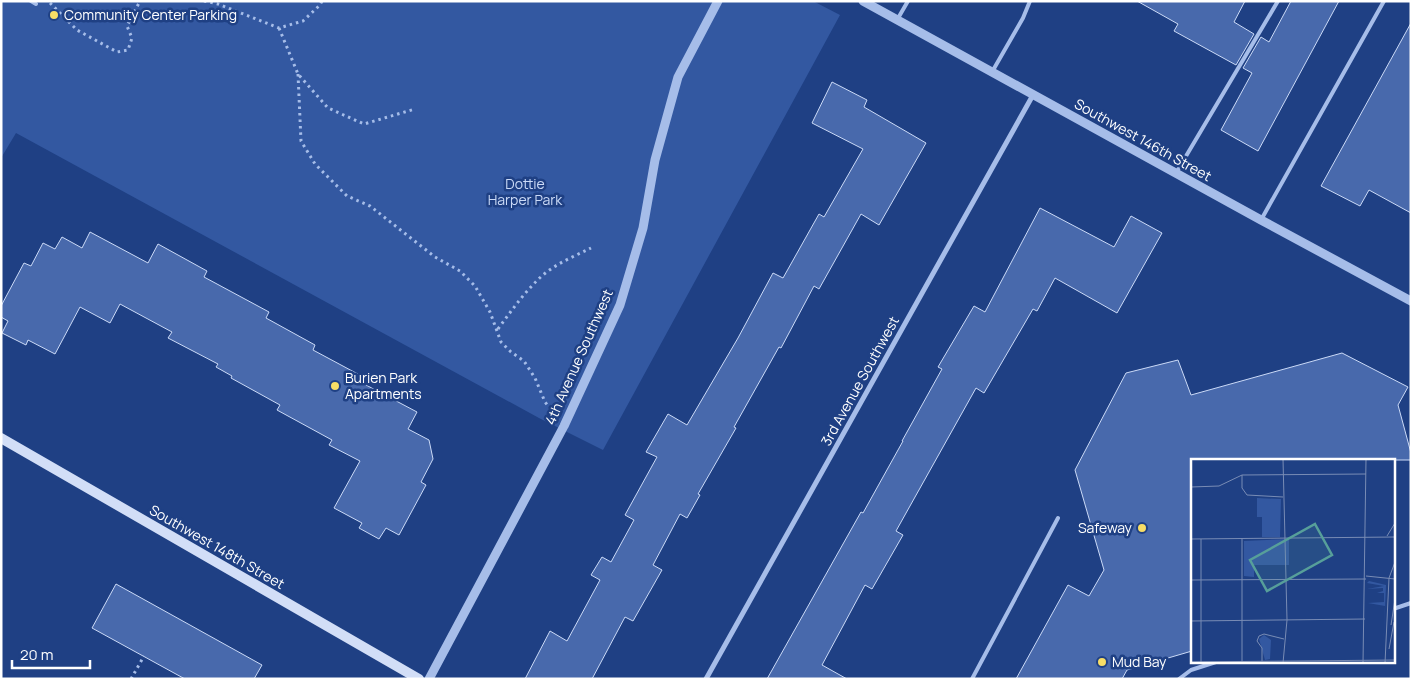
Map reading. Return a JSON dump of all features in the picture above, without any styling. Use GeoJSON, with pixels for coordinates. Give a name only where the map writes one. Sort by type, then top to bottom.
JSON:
{"type":"FeatureCollection","features":[{"type":"Feature","properties":{"kind":"main road","name":"Southwest 148th Street"},"geometry":{"type":"LineString","coordinates":[[1,438],[419,679]]}},
{"type":"Feature","properties":{"kind":"street","name":"4th Avenue Southwest"},"geometry":{"type":"LineString","coordinates":[[428,679],[564,426],[620,305],[643,228],[655,160],[678,77],[718,1]]}},
{"type":"Feature","properties":{"kind":"street","name":"Southwest 146th Street"},"geometry":{"type":"LineString","coordinates":[[863,1],[1261,220],[1411,300]]}},
{"type":"Feature","properties":{"kind":"street","name":"3rd Avenue Southwest"},"geometry":{"type":"LineString","coordinates":[[706,679],[1033,95]]}},
{"type":"Feature","properties":{"kind":"lane"},"geometry":{"type":"LineString","coordinates":[[31,1],[36,4]]}},
{"type":"Feature","properties":{"kind":"lane"},"geometry":{"type":"LineString","coordinates":[[897,20],[908,1]]}},
{"type":"Feature","properties":{"kind":"lane"},"geometry":{"type":"LineString","coordinates":[[992,72],[1023,18],[1030,1]]}},
{"type":"Feature","properties":{"kind":"lane"},"geometry":{"type":"LineString","coordinates":[[1176,173],[1278,1]]}},
{"type":"Feature","properties":{"kind":"lane"},"geometry":{"type":"LineString","coordinates":[[1261,220],[1384,1]]}},
{"type":"Feature","properties":{"kind":"lane"},"geometry":{"type":"LineString","coordinates":[[972,679],[1058,518]]}},
{"type":"Feature","properties":{"kind":"lane"},"geometry":{"type":"LineString","coordinates":[[1394,609],[1411,603]]}},
{"type":"Feature","properties":{"kind":"lane"},"geometry":{"type":"LineString","coordinates":[[1179,679],[1191,670],[1217,662]]}},
{"type":"Feature","properties":{"kind":"path"},"geometry":{"type":"LineString","coordinates":[[48,1],[78,30],[116,52],[128,50],[132,38],[127,26],[140,1]]}},
{"type":"Feature","properties":{"kind":"path"},"geometry":{"type":"LineString","coordinates":[[204,1],[218,4],[279,28],[303,21],[322,1]]}},
{"type":"Feature","properties":{"kind":"path"},"geometry":{"type":"LineString","coordinates":[[279,28],[298,74],[328,108],[364,124],[415,109]]}},
{"type":"Feature","properties":{"kind":"path"},"geometry":{"type":"LineString","coordinates":[[298,74],[301,141],[315,164],[347,196],[370,206],[435,257],[460,271],[475,286],[498,330],[501,342],[524,361],[535,378],[545,402],[564,426]]}},
{"type":"Feature","properties":{"kind":"path"},"geometry":{"type":"LineString","coordinates":[[498,330],[519,300],[544,274],[567,259],[591,248]]}},
{"type":"Feature","properties":{"kind":"path"},"geometry":{"type":"LineString","coordinates":[[131,679],[144,656]]}},
{"type":"Feature","properties":{"kind":"green space","name":"Dottie Harper Park"},"geometry":{"type":"Polygon","coordinates":[[[1,1],[813,1],[840,15],[603,450],[539,418],[16,133],[1,158],[1,1]]]}},
{"type":"Feature","properties":{"kind":"building"},"geometry":{"type":"Polygon","coordinates":[[[1137,1],[1245,1],[1234,22],[1254,34],[1236,65],[1174,31],[1178,24],[1137,1]]]}},
{"type":"Feature","properties":{"kind":"building"},"geometry":{"type":"Polygon","coordinates":[[[1291,1],[1339,1],[1258,151],[1221,130],[1252,73],[1243,68],[1261,37],[1269,42],[1291,1]]]}},
{"type":"Feature","properties":{"kind":"building"},"geometry":{"type":"Polygon","coordinates":[[[1411,23],[1411,213],[1369,190],[1360,206],[1321,186],[1411,23]]]}},
{"type":"Feature","properties":{"kind":"building"},"geometry":{"type":"Polygon","coordinates":[[[832,82],[867,100],[864,107],[926,143],[879,225],[861,214],[819,289],[814,286],[781,348],[779,347],[734,427],[736,428],[698,494],[700,495],[687,518],[680,514],[653,565],[662,570],[633,621],[625,617],[592,679],[525,679],[550,631],[567,641],[600,580],[591,575],[602,557],[611,562],[634,520],[625,515],[657,457],[646,452],[668,414],[687,425],[738,338],[773,273],[783,278],[819,214],[824,217],[863,149],[812,123],[832,82]]]}},
{"type":"Feature","properties":{"kind":"building"},"geometry":{"type":"Polygon","coordinates":[[[1040,208],[1114,247],[1131,216],[1162,233],[1117,313],[1055,278],[1037,311],[1033,309],[984,393],[976,388],[896,531],[903,535],[872,589],[865,585],[822,665],[847,679],[767,679],[903,441],[942,369],[938,367],[974,306],[985,312],[1040,208]]]}},
{"type":"Feature","properties":{"kind":"building","name":"Burien Park Apartments"},"geometry":{"type":"Polygon","coordinates":[[[90,232],[148,263],[158,244],[207,271],[204,277],[269,312],[266,318],[315,345],[313,350],[369,380],[366,385],[417,412],[408,429],[429,440],[433,459],[421,482],[426,485],[399,535],[386,528],[379,539],[359,528],[362,523],[334,508],[360,461],[329,445],[332,440],[277,410],[280,405],[231,378],[232,376],[216,367],[218,364],[168,338],[172,332],[120,304],[110,323],[80,307],[55,354],[28,340],[26,345],[2,333],[8,321],[1,317],[1,306],[24,263],[31,266],[43,243],[55,249],[62,237],[82,248],[90,232]]]}},
{"type":"Feature","properties":{"kind":"building","name":"Safeway"},"geometry":{"type":"Polygon","coordinates":[[[1342,353],[1408,387],[1398,405],[1411,453],[1411,460],[1191,459],[1191,651],[1127,670],[1122,679],[1016,679],[1068,585],[1089,596],[1104,570],[1075,470],[1126,373],[1178,360],[1191,395],[1342,353]]]}},
{"type":"Feature","properties":{"kind":"building"},"geometry":{"type":"Polygon","coordinates":[[[116,584],[262,665],[254,679],[185,679],[92,628],[116,584]]]}},
{"type":"Feature","properties":{"kind":"place","name":"Community Center Parking"},"geometry":{"type":"Point","coordinates":[54,15]}},
{"type":"Feature","properties":{"kind":"place","name":"Burien Park Apartments"},"geometry":{"type":"Point","coordinates":[335,386]}},
{"type":"Feature","properties":{"kind":"place","name":"Safeway"},"geometry":{"type":"Point","coordinates":[1142,528]}},
{"type":"Feature","properties":{"kind":"place","name":"Mud Bay"},"geometry":{"type":"Point","coordinates":[1102,662]}}]}
